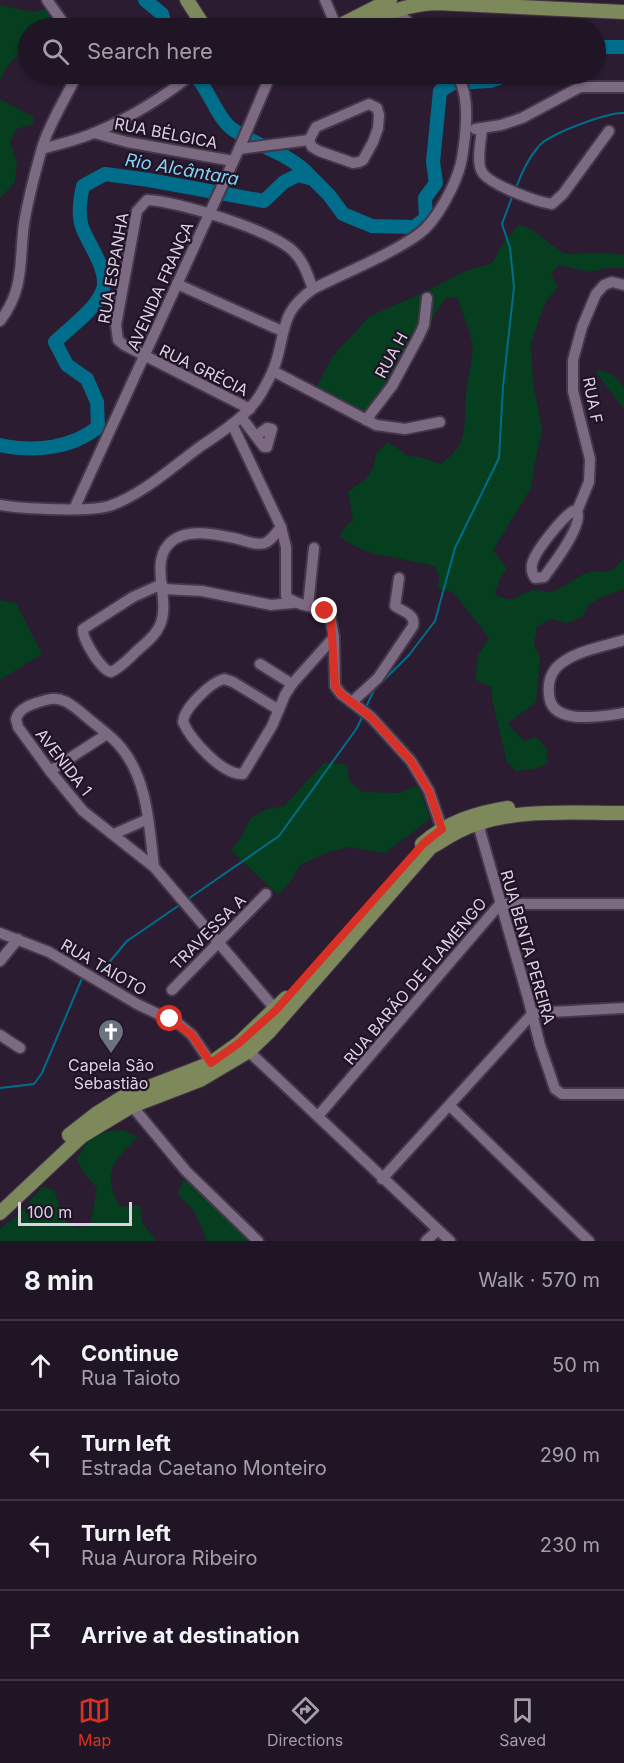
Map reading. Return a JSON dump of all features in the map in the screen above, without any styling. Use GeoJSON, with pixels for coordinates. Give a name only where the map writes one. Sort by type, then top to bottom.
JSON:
{"type":"FeatureCollection","features":[{"type":"Feature","properties":{"kind":"main road"},"geometry":{"type":"LineString","coordinates":[[188,0],[199,18]]}},
{"type":"Feature","properties":{"kind":"main road"},"geometry":{"type":"LineString","coordinates":[[370,18],[391,3]]}},
{"type":"Feature","properties":{"kind":"main road"},"geometry":{"type":"LineString","coordinates":[[358,18],[391,3],[624,12]]}},
{"type":"Feature","properties":{"kind":"main road"},"geometry":{"type":"LineString","coordinates":[[0,1213],[82,1136],[132,1106],[200,1080],[244,1047],[424,843],[442,829],[523,806],[624,806]]}},
{"type":"Feature","properties":{"kind":"main road"},"geometry":{"type":"LineString","coordinates":[[0,1200],[47,1155],[96,1114],[123,1097],[211,1063],[269,1032],[431,848],[460,830],[482,818],[530,814],[624,813]]}},
{"type":"Feature","properties":{"kind":"street"},"geometry":{"type":"LineString","coordinates":[[47,0],[60,18]]}},
{"type":"Feature","properties":{"kind":"street"},"geometry":{"type":"LineString","coordinates":[[325,0],[332,18]]}},
{"type":"Feature","properties":{"kind":"street"},"geometry":{"type":"LineString","coordinates":[[391,3],[405,18]]}},
{"type":"Feature","properties":{"kind":"street"},"geometry":{"type":"LineString","coordinates":[[0,321],[13,300],[18,286],[24,226],[42,149],[50,123],[71,84]]}},
{"type":"Feature","properties":{"kind":"street","name":"RUA BÉLGICA"},"geometry":{"type":"LineString","coordinates":[[42,149],[94,133],[180,84]]}},
{"type":"Feature","properties":{"kind":"street","name":"AVENIDA FRANÇA"},"geometry":{"type":"LineString","coordinates":[[74,509],[145,357],[267,84]]}},
{"type":"Feature","properties":{"kind":"street"},"geometry":{"type":"LineString","coordinates":[[0,505],[74,509],[109,507],[152,483],[237,421],[250,409],[262,392],[279,354],[282,331],[289,314],[302,297],[313,289],[421,233],[437,214],[454,184],[461,163],[466,130],[465,96],[461,84]]}},
{"type":"Feature","properties":{"kind":"street"},"geometry":{"type":"LineString","coordinates":[[466,130],[501,125],[522,118],[580,87],[624,87]]}},
{"type":"Feature","properties":{"kind":"street"},"geometry":{"type":"LineString","coordinates":[[365,105],[372,105],[379,115],[378,128],[373,142],[363,160],[359,162],[353,163],[319,151],[312,147],[309,140],[316,127],[365,105]]}},
{"type":"Feature","properties":{"kind":"street"},"geometry":{"type":"LineString","coordinates":[[482,129],[480,164],[482,171],[488,177],[520,194],[552,204],[557,201],[609,132]]}},
{"type":"Feature","properties":{"kind":"street","name":"RUA BÉLGICA"},"geometry":{"type":"LineString","coordinates":[[94,133],[138,144],[233,161]]}},
{"type":"Feature","properties":{"kind":"street"},"geometry":{"type":"LineString","coordinates":[[239,149],[309,140]]}},
{"type":"Feature","properties":{"kind":"street","name":"RUA ESPANHA"},"geometry":{"type":"LineString","coordinates":[[145,357],[118,340],[116,332],[137,211],[147,200],[163,201],[209,213]]}},
{"type":"Feature","properties":{"kind":"street"},"geometry":{"type":"LineString","coordinates":[[209,213],[269,237],[293,251],[303,264],[313,289]]}},
{"type":"Feature","properties":{"kind":"street","name":"RUA F"},"geometry":{"type":"LineString","coordinates":[[578,511],[573,511],[566,516],[535,556],[532,573],[535,578],[544,577],[576,526],[579,519],[578,511],[589,482],[590,459],[573,391],[573,360],[582,327],[596,294],[604,285],[612,282],[624,285]]}},
{"type":"Feature","properties":{"kind":"street"},"geometry":{"type":"LineString","coordinates":[[177,284],[282,331]]}},
{"type":"Feature","properties":{"kind":"street","name":"RUA H"},"geometry":{"type":"LineString","coordinates":[[366,420],[392,386],[419,336],[424,325],[427,298]]}},
{"type":"Feature","properties":{"kind":"street","name":"RUA GRÉCIA"},"geometry":{"type":"LineString","coordinates":[[145,357],[250,409]]}},
{"type":"Feature","properties":{"kind":"street"},"geometry":{"type":"LineString","coordinates":[[273,371],[376,425],[405,429],[440,422]]}},
{"type":"Feature","properties":{"kind":"street"},"geometry":{"type":"LineString","coordinates":[[237,421],[256,436]]}},
{"type":"Feature","properties":{"kind":"street"},"geometry":{"type":"LineString","coordinates":[[237,421],[281,527],[286,547],[285,596],[293,603]]}},
{"type":"Feature","properties":{"kind":"street"},"geometry":{"type":"LineString","coordinates":[[281,527],[267,542],[259,544],[214,534],[191,533],[178,537],[168,545],[162,555],[163,586],[163,615],[160,626],[123,665],[111,672],[102,667],[83,635],[83,629],[133,597],[163,586],[202,591],[271,605],[293,603],[325,611],[330,616],[334,637],[335,686],[341,694],[371,717],[411,761],[429,791],[442,829]]}},
{"type":"Feature","properties":{"kind":"street"},"geometry":{"type":"LineString","coordinates":[[308,606],[314,548]]}},
{"type":"Feature","properties":{"kind":"street"},"geometry":{"type":"LineString","coordinates":[[352,702],[378,678],[413,626],[412,616],[395,606],[399,578]]}},
{"type":"Feature","properties":{"kind":"street"},"geometry":{"type":"LineString","coordinates":[[279,710],[233,682],[224,679],[217,681],[202,695],[186,712],[183,722],[192,738],[209,756],[225,768],[240,775],[255,757],[279,710],[285,695],[292,684],[334,637]]}},
{"type":"Feature","properties":{"kind":"street"},"geometry":{"type":"LineString","coordinates":[[624,640],[568,658],[554,669],[548,685],[549,701],[556,711],[571,717],[595,717],[624,713]]}},
{"type":"Feature","properties":{"kind":"street"},"geometry":{"type":"LineString","coordinates":[[260,664],[292,684]]}},
{"type":"Feature","properties":{"kind":"street","name":"AVENIDA 1"},"geometry":{"type":"LineString","coordinates":[[154,867],[141,784],[134,768],[118,745],[72,705],[57,698],[21,710],[16,719],[18,727],[83,811],[154,867],[276,1010]]}},
{"type":"Feature","properties":{"kind":"street"},"geometry":{"type":"LineString","coordinates":[[50,771],[107,735]]}},
{"type":"Feature","properties":{"kind":"street","name":"RUA BENTA PEREIRA"},"geometry":{"type":"LineString","coordinates":[[482,818],[480,831],[540,1045],[555,1089],[562,1094],[624,1095]]}},
{"type":"Feature","properties":{"kind":"street"},"geometry":{"type":"LineString","coordinates":[[114,834],[148,819]]}},
{"type":"Feature","properties":{"kind":"street","name":"TRAVESSA A"},"geometry":{"type":"LineString","coordinates":[[172,990],[266,894]]}},
{"type":"Feature","properties":{"kind":"street","name":"RUA BARÃO DE FLAMENGO"},"geometry":{"type":"LineString","coordinates":[[318,1116],[500,904],[624,904]]}},
{"type":"Feature","properties":{"kind":"street","name":"RUA TAIOTO"},"geometry":{"type":"LineString","coordinates":[[0,933],[49,952],[136,1004],[179,1024],[192,1035],[211,1063]]}},
{"type":"Feature","properties":{"kind":"street"},"geometry":{"type":"LineString","coordinates":[[0,961],[18,939]]}},
{"type":"Feature","properties":{"kind":"street"},"geometry":{"type":"LineString","coordinates":[[382,1179],[532,1013],[624,1008]]}},
{"type":"Feature","properties":{"kind":"street"},"geometry":{"type":"LineString","coordinates":[[0,1035],[20,1048]]}},
{"type":"Feature","properties":{"kind":"street"},"geometry":{"type":"LineString","coordinates":[[244,1047],[450,1241]]}},
{"type":"Feature","properties":{"kind":"street"},"geometry":{"type":"LineString","coordinates":[[132,1106],[186,1171],[258,1241]]}},
{"type":"Feature","properties":{"kind":"street"},"geometry":{"type":"LineString","coordinates":[[450,1106],[589,1241]]}},
{"type":"Feature","properties":{"kind":"street"},"geometry":{"type":"LineString","coordinates":[[426,1241],[438,1230]]}},
{"type":"Feature","properties":{"kind":"green space"},"geometry":{"type":"Polygon","coordinates":[[[0,5],[33,12],[45,9],[51,18],[18,18],[18,56],[6,68],[0,84],[0,5]]]}},
{"type":"Feature","properties":{"kind":"green space"},"geometry":{"type":"Polygon","coordinates":[[[0,99],[33,117],[33,124],[16,129],[10,143],[17,163],[15,182],[0,198],[0,99]]]}},
{"type":"Feature","properties":{"kind":"green space"},"geometry":{"type":"Polygon","coordinates":[[[518,225],[529,228],[564,254],[624,255],[624,268],[607,268],[589,272],[559,265],[551,274],[558,287],[548,298],[531,344],[533,383],[542,430],[531,488],[493,550],[507,569],[500,578],[495,594],[511,599],[534,590],[547,592],[555,590],[589,572],[608,572],[624,558],[624,589],[599,598],[588,606],[583,616],[568,623],[551,619],[537,627],[534,644],[540,658],[536,702],[507,724],[525,741],[536,737],[546,747],[548,763],[535,769],[516,771],[507,762],[492,699],[492,687],[476,680],[477,657],[489,638],[453,592],[438,589],[439,577],[435,566],[372,553],[340,537],[345,527],[353,520],[348,491],[368,476],[376,453],[388,442],[408,456],[420,457],[440,464],[450,456],[462,439],[472,343],[458,298],[447,297],[384,388],[363,413],[317,386],[332,357],[370,316],[425,292],[463,272],[492,263],[502,245],[518,225]]]}},
{"type":"Feature","properties":{"kind":"green space"},"geometry":{"type":"Polygon","coordinates":[[[599,370],[613,375],[624,387],[624,409],[595,371],[599,370]]]}},
{"type":"Feature","properties":{"kind":"green space"},"geometry":{"type":"Polygon","coordinates":[[[0,600],[16,603],[42,654],[0,680],[0,600]]]}},
{"type":"Feature","properties":{"kind":"green space"},"geometry":{"type":"Polygon","coordinates":[[[324,763],[347,765],[349,781],[362,792],[399,793],[418,785],[430,819],[385,853],[349,847],[328,852],[300,865],[290,882],[278,895],[231,850],[240,839],[251,818],[267,809],[284,806],[324,763]]]}},
{"type":"Feature","properties":{"kind":"green space"},"geometry":{"type":"Polygon","coordinates":[[[123,1130],[138,1137],[117,1160],[111,1175],[111,1184],[119,1206],[140,1205],[142,1222],[156,1241],[0,1241],[0,1229],[19,1214],[42,1187],[54,1190],[64,1220],[76,1228],[90,1226],[97,1188],[82,1171],[77,1158],[86,1144],[95,1136],[123,1130]]]}},
{"type":"Feature","properties":{"kind":"green space"},"geometry":{"type":"Polygon","coordinates":[[[183,1180],[194,1185],[251,1241],[206,1241],[194,1211],[178,1194],[183,1180]]]}},
{"type":"Feature","properties":{"kind":"waterway"},"geometry":{"type":"LineString","coordinates":[[145,0],[162,14],[163,18]]}},
{"type":"Feature","properties":{"kind":"waterway","name":"Rio Alcântara"},"geometry":{"type":"LineString","coordinates":[[606,47],[624,47]]}},
{"type":"Feature","properties":{"kind":"waterway"},"geometry":{"type":"LineString","coordinates":[[202,84],[221,117],[231,128],[293,162],[311,177]]}},
{"type":"Feature","properties":{"kind":"waterway","name":"Rio Alcântara"},"geometry":{"type":"LineString","coordinates":[[0,445],[26,448],[52,447],[76,440],[98,427],[97,402],[87,379],[67,365],[55,342],[93,306],[104,284],[104,276],[98,259],[81,222],[80,207],[83,186],[105,174],[264,201],[284,182],[298,175],[313,179],[343,214],[372,226],[414,227],[426,218],[425,198],[436,183],[433,162],[440,91],[451,84]]}},
{"type":"Feature","properties":{"kind":"waterway"},"geometry":{"type":"LineString","coordinates":[[516,188],[528,162],[544,142],[579,125],[605,116],[624,113]]}},
{"type":"Feature","properties":{"kind":"waterway"},"geometry":{"type":"LineString","coordinates":[[366,707],[374,690],[409,655],[435,621],[455,548],[499,458],[503,387],[514,287],[510,248],[502,224],[512,197]]}},
{"type":"Feature","properties":{"kind":"waterway"},"geometry":{"type":"LineString","coordinates":[[188,899],[279,836],[357,728],[363,715]]}},
{"type":"Feature","properties":{"kind":"waterway"},"geometry":{"type":"LineString","coordinates":[[91,973],[106,966],[127,941],[181,904]]}},
{"type":"Feature","properties":{"kind":"waterway"},"geometry":{"type":"LineString","coordinates":[[0,1088],[34,1084],[42,1073],[83,976]]}},
{"type":"Feature","properties":{"kind":"place","name":"Capela São Sebastião"},"geometry":{"type":"Point","coordinates":[111,1055]}},
{"type":"Feature","properties":{"kind":"route"},"geometry":{"type":"LineString","coordinates":[[170,1019],[192,1035],[211,1063],[239,1043],[276,1010],[424,843],[442,829],[429,791],[411,761],[371,717],[341,694],[335,686],[334,637],[330,616],[325,611]]}}]}
